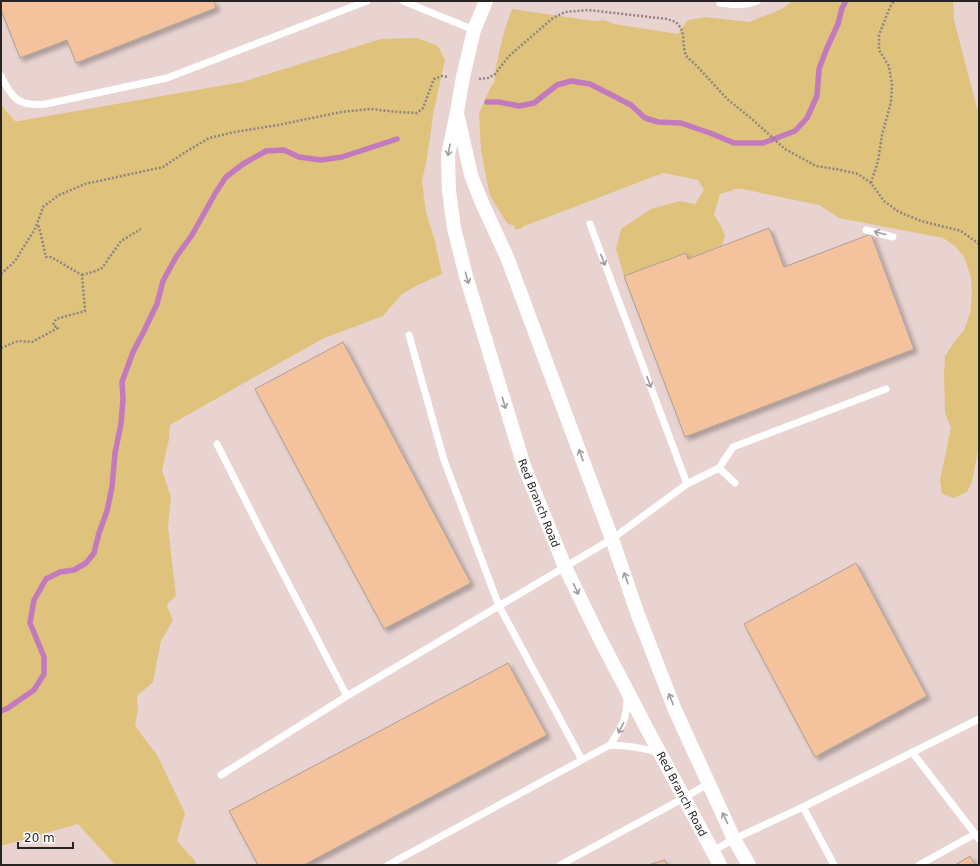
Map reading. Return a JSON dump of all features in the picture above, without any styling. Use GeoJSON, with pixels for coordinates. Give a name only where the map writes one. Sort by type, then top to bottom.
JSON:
{"type":"FeatureCollection","features":[{"type":"Feature","properties":{"kind":"street","name":"Red Branch Road"},"geometry":{"type":"LineString","coordinates":[[486,1],[474,30],[448,155],[449,191],[454,228],[466,276],[524,466],[565,567],[599,637],[720,865]]}},
{"type":"Feature","properties":{"kind":"street","name":"Red Branch Road"},"geometry":{"type":"LineString","coordinates":[[457,112],[471,175],[507,257],[612,539],[638,615],[676,710],[734,839],[749,865]]}},
{"type":"Feature","properties":{"kind":"lane"},"geometry":{"type":"LineString","coordinates":[[1,76],[5,85],[14,97],[24,104],[34,106],[46,104],[167,78],[367,1]]}},
{"type":"Feature","properties":{"kind":"lane"},"geometry":{"type":"LineString","coordinates":[[403,1],[474,30]]}},
{"type":"Feature","properties":{"kind":"lane"},"geometry":{"type":"LineString","coordinates":[[720,3],[733,5],[750,4],[757,1]]}},
{"type":"Feature","properties":{"kind":"lane"},"geometry":{"type":"LineString","coordinates":[[590,224],[687,484]]}},
{"type":"Feature","properties":{"kind":"lane"},"geometry":{"type":"LineString","coordinates":[[866,230],[893,237]]}},
{"type":"Feature","properties":{"kind":"lane"},"geometry":{"type":"LineString","coordinates":[[410,335],[444,460],[499,606],[582,760]]}},
{"type":"Feature","properties":{"kind":"lane"},"geometry":{"type":"LineString","coordinates":[[221,775],[347,696],[612,539],[687,484],[719,468],[733,447],[886,389]]}},
{"type":"Feature","properties":{"kind":"lane"},"geometry":{"type":"LineString","coordinates":[[217,444],[347,696]]}},
{"type":"Feature","properties":{"kind":"lane"},"geometry":{"type":"LineString","coordinates":[[719,468],[735,483]]}},
{"type":"Feature","properties":{"kind":"lane"},"geometry":{"type":"LineString","coordinates":[[388,865],[610,745],[621,729],[625,719],[627,690]]}},
{"type":"Feature","properties":{"kind":"lane"},"geometry":{"type":"LineString","coordinates":[[713,851],[734,839],[803,807],[979,719]]}},
{"type":"Feature","properties":{"kind":"lane"},"geometry":{"type":"LineString","coordinates":[[610,745],[645,748],[660,753]]}},
{"type":"Feature","properties":{"kind":"lane"},"geometry":{"type":"LineString","coordinates":[[912,752],[977,836],[919,865]]}},
{"type":"Feature","properties":{"kind":"lane"},"geometry":{"type":"LineString","coordinates":[[560,865],[709,783]]}},
{"type":"Feature","properties":{"kind":"lane"},"geometry":{"type":"LineString","coordinates":[[803,807],[834,865]]}},
{"type":"Feature","properties":{"kind":"path"},"geometry":{"type":"LineString","coordinates":[[871,183],[878,161],[882,135],[891,102],[892,85],[890,66],[879,50],[879,35],[890,7],[894,1]]}},
{"type":"Feature","properties":{"kind":"path"},"geometry":{"type":"LineString","coordinates":[[1,274],[15,261],[36,227],[43,207],[59,195],[85,184],[162,167],[209,138],[341,112],[370,109],[398,112],[417,112],[424,108],[434,79],[442,76],[481,79],[488,78],[495,74],[509,56],[553,18],[565,12],[588,10],[667,19],[676,22],[681,28],[686,56],[727,99],[785,149],[816,166],[858,174],[871,183],[884,201],[898,212],[921,221],[961,231],[979,244]]}},
{"type":"Feature","properties":{"kind":"path"},"geometry":{"type":"LineString","coordinates":[[38,223],[46,257],[51,257],[82,275],[102,268],[121,240],[141,229]]}},
{"type":"Feature","properties":{"kind":"path"},"geometry":{"type":"LineString","coordinates":[[1,348],[18,341],[32,342],[58,328],[53,325],[56,319],[85,310],[82,275]]}},
{"type":"Feature","properties":{"kind":"shaded area"},"geometry":{"type":"Polygon","coordinates":[[[1,1],[979,1],[979,865],[1,865],[1,1]]]}},
{"type":"Feature","properties":{"kind":"shaded area"},"geometry":{"type":"Polygon","coordinates":[[[792,1],[953,1],[954,20],[979,116],[979,445],[972,482],[967,492],[954,498],[942,494],[940,480],[951,428],[945,413],[945,356],[964,330],[970,314],[972,294],[971,277],[964,257],[955,246],[943,238],[839,218],[819,205],[736,189],[720,194],[714,215],[725,236],[722,246],[688,259],[686,253],[624,276],[616,249],[621,229],[651,209],[680,201],[695,204],[704,190],[698,180],[663,173],[516,230],[514,226],[507,223],[490,196],[481,150],[479,113],[491,86],[494,83],[501,45],[512,9],[594,21],[604,20],[614,24],[678,34],[688,20],[705,17],[749,22],[782,9],[792,1]]]}},
{"type":"Feature","properties":{"kind":"shaded area"},"geometry":{"type":"Polygon","coordinates":[[[417,38],[438,46],[445,60],[434,110],[422,181],[426,212],[435,241],[442,274],[402,294],[383,316],[322,339],[170,425],[169,439],[162,470],[171,497],[168,527],[176,596],[168,603],[167,606],[173,620],[161,641],[153,682],[137,696],[138,709],[135,726],[157,755],[185,813],[177,841],[197,865],[115,865],[78,824],[1,846],[1,105],[15,121],[19,121],[242,82],[381,39],[417,38]]]}},
{"type":"Feature","properties":{"kind":"building"},"geometry":{"type":"Polygon","coordinates":[[[1,1],[214,1],[216,8],[76,63],[67,40],[20,58],[1,10],[1,1]]]}},
{"type":"Feature","properties":{"kind":"building"},"geometry":{"type":"Polygon","coordinates":[[[769,228],[784,267],[871,234],[914,349],[685,437],[624,276],[686,253],[688,259],[769,228]]]}},
{"type":"Feature","properties":{"kind":"building"},"geometry":{"type":"Polygon","coordinates":[[[343,342],[471,583],[384,629],[255,389],[343,342]]]}},
{"type":"Feature","properties":{"kind":"building"},"geometry":{"type":"Polygon","coordinates":[[[856,563],[927,696],[815,757],[744,624],[856,563]]]}},
{"type":"Feature","properties":{"kind":"building"},"geometry":{"type":"Polygon","coordinates":[[[508,663],[547,735],[304,865],[258,865],[229,811],[508,663]]]}},
{"type":"Feature","properties":{"kind":"building"},"geometry":{"type":"Polygon","coordinates":[[[970,856],[975,865],[955,865],[970,856]]]}},
{"type":"Feature","properties":{"kind":"building"},"geometry":{"type":"Polygon","coordinates":[[[665,860],[667,865],[648,865],[665,860]]]}},
{"type":"Feature","properties":{"kind":"waterway"},"geometry":{"type":"LineString","coordinates":[[487,102],[499,102],[519,106],[534,103],[557,85],[571,81],[590,84],[631,105],[645,118],[658,122],[681,123],[734,143],[763,143],[795,131],[807,118],[817,96],[819,69],[846,1]]}},
{"type":"Feature","properties":{"kind":"waterway"},"geometry":{"type":"LineString","coordinates":[[1,711],[8,708],[34,690],[44,674],[44,657],[30,623],[34,600],[46,579],[60,572],[74,570],[86,563],[94,553],[107,511],[112,487],[115,453],[121,424],[123,399],[122,382],[133,352],[157,304],[163,281],[176,257],[192,235],[226,177],[243,164],[266,151],[284,150],[299,157],[321,160],[342,157],[397,139]]}}]}
